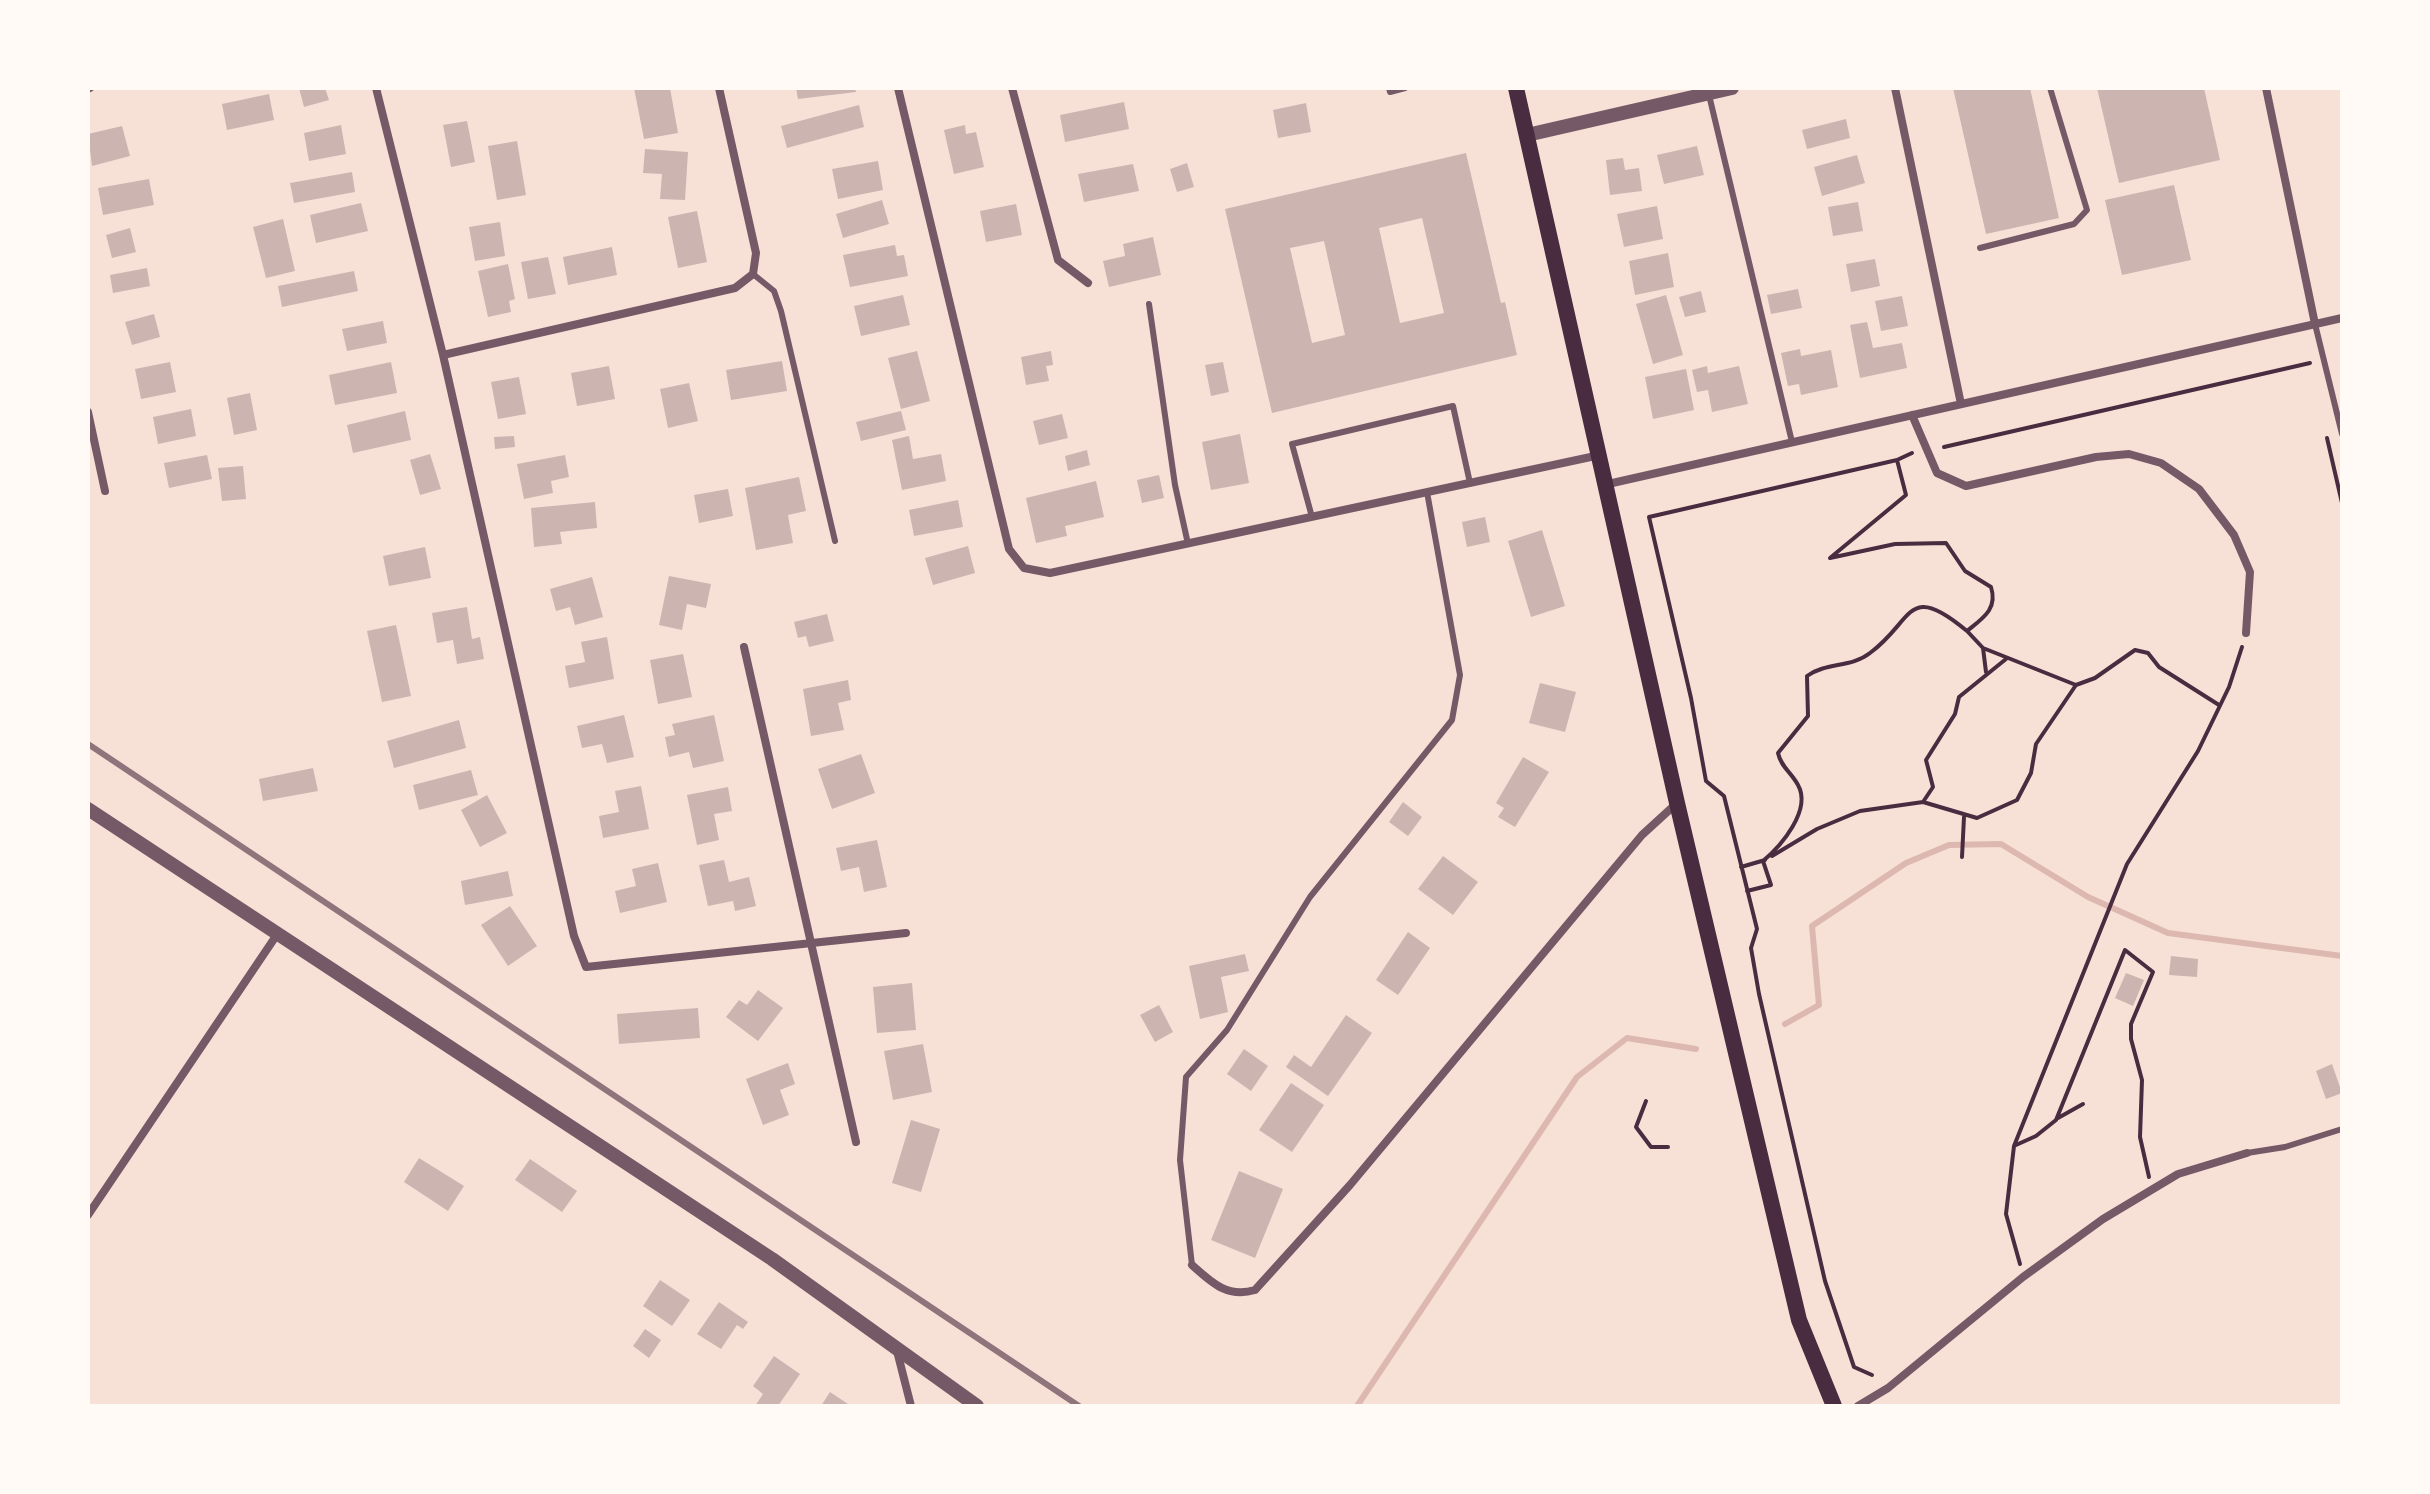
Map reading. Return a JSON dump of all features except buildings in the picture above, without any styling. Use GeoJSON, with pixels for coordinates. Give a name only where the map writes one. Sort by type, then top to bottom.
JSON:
{"type":"FeatureCollection","features":[{"type":"Feature","properties":{"kind":"main road"},"geometry":{"type":"LineString","coordinates":[[1516,88],[1608,484],[1677,803],[1799,1320],[1834,1406]]}},
{"type":"Feature","properties":{"kind":"street"},"geometry":{"type":"LineString","coordinates":[[376,88],[443,355],[574,936],[586,967],[906,933]]}},
{"type":"Feature","properties":{"kind":"street"},"geometry":{"type":"LineString","coordinates":[[443,355],[735,288],[753,274],[756,253],[719,88]]}},
{"type":"Feature","properties":{"kind":"street"},"geometry":{"type":"LineString","coordinates":[[898,88],[1009,549],[1024,568],[1050,573],[1601,455]]}},
{"type":"Feature","properties":{"kind":"street"},"geometry":{"type":"LineString","coordinates":[[1012,88],[1058,260],[1088,283]]}},
{"type":"Feature","properties":{"kind":"street"},"geometry":{"type":"LineString","coordinates":[[1527,135],[1708,91],[1732,88]]}},
{"type":"Feature","properties":{"kind":"street"},"geometry":{"type":"LineString","coordinates":[[1895,88],[1961,404]]}},
{"type":"Feature","properties":{"kind":"street"},"geometry":{"type":"LineString","coordinates":[[2266,88],[2315,324]]}},
{"type":"Feature","properties":{"kind":"street"},"geometry":{"type":"LineString","coordinates":[[1608,484],[2342,318]]}},
{"type":"Feature","properties":{"kind":"street"},"geometry":{"type":"LineString","coordinates":[[88,412],[105,491]]}},
{"type":"Feature","properties":{"kind":"street"},"geometry":{"type":"LineString","coordinates":[[1912,415],[1937,473],[1966,486],[2096,457],[2129,454],[2161,463],[2199,489],[2234,535],[2250,572],[2246,633]]}},
{"type":"Feature","properties":{"kind":"street"},"geometry":{"type":"LineString","coordinates":[[744,647],[856,1142]]}},
{"type":"Feature","properties":{"kind":"street"},"geometry":{"type":"LineString","coordinates":[[1192,1265],[1216,1286],[1239,1295],[1255,1290],[1350,1185],[1642,835],[1677,803]]}},
{"type":"Feature","properties":{"kind":"street"},"geometry":{"type":"LineString","coordinates":[[88,809],[772,1259],[977,1406]]}},
{"type":"Feature","properties":{"kind":"street"},"geometry":{"type":"LineString","coordinates":[[88,1215],[278,933]]}},
{"type":"Feature","properties":{"kind":"street"},"geometry":{"type":"LineString","coordinates":[[1858,1406],[1920,1363],[2023,1277],[2103,1219],[2178,1174],[2247,1153]]}},
{"type":"Feature","properties":{"kind":"street"},"geometry":{"type":"LineString","coordinates":[[896,1347],[911,1406]]}},
{"type":"Feature","properties":{"kind":"lane"},"geometry":{"type":"LineString","coordinates":[[1389,88],[1390,92],[1405,88]]}},
{"type":"Feature","properties":{"kind":"lane"},"geometry":{"type":"LineString","coordinates":[[1980,248],[2074,224],[2087,210],[2050,88]]}},
{"type":"Feature","properties":{"kind":"lane"},"geometry":{"type":"LineString","coordinates":[[1708,91],[1792,442]]}},
{"type":"Feature","properties":{"kind":"lane"},"geometry":{"type":"LineString","coordinates":[[753,274],[774,291],[781,311],[835,541]]}},
{"type":"Feature","properties":{"kind":"lane"},"geometry":{"type":"LineString","coordinates":[[1149,304],[1175,485],[1188,544]]}},
{"type":"Feature","properties":{"kind":"lane"},"geometry":{"type":"LineString","coordinates":[[2315,324],[2342,434]]}},
{"type":"Feature","properties":{"kind":"lane"},"geometry":{"type":"LineString","coordinates":[[1312,517],[1292,444],[1453,406],[1470,483]]}},
{"type":"Feature","properties":{"kind":"lane"},"geometry":{"type":"LineString","coordinates":[[1192,1265],[1185,1233],[1180,1160],[1186,1077],[1227,1030],[1310,897],[1444,734],[1452,720],[1460,675],[1427,492]]}},
{"type":"Feature","properties":{"kind":"lane"},"geometry":{"type":"LineString","coordinates":[[2247,1153],[2285,1147],[2342,1129]]}},
{"type":"Feature","properties":{"kind":"path"},"geometry":{"type":"LineString","coordinates":[[1944,447],[2310,361],[2313,375]]}},
{"type":"Feature","properties":{"kind":"path"},"geometry":{"type":"LineString","coordinates":[[2326,432],[2342,503]]}},
{"type":"Feature","properties":{"kind":"path"},"geometry":{"type":"LineString","coordinates":[[1872,1375],[1854,1367],[1825,1281],[1759,994],[1751,948],[1757,929],[1724,796],[1706,781],[1691,698],[1649,517],[1897,460],[1912,453]]}},
{"type":"Feature","properties":{"kind":"path"},"geometry":{"type":"LineString","coordinates":[[1897,460],[1906,495],[1830,558],[1895,544],[1946,543],[1965,571],[1991,587],[1995,599],[1990,612],[1967,631]]}},
{"type":"Feature","properties":{"kind":"path"},"geometry":{"type":"LineString","coordinates":[[1763,861],[1782,845],[1802,798],[1798,786],[1780,763],[1778,753],[1808,716],[1807,676],[1817,669],[1849,664],[1870,653],[1912,609],[1924,606],[1940,611],[1967,631],[1983,648],[2076,685]]}},
{"type":"Feature","properties":{"kind":"path"},"geometry":{"type":"LineString","coordinates":[[2023,1277],[2006,1214],[2014,1146],[2127,864],[2198,751],[2238,665],[2246,633]]}},
{"type":"Feature","properties":{"kind":"path"},"geometry":{"type":"LineString","coordinates":[[1983,648],[1986,672]]}},
{"type":"Feature","properties":{"kind":"path"},"geometry":{"type":"LineString","coordinates":[[1741,867],[1763,861],[1817,829],[1860,811],[1923,802],[1964,817],[1977,818],[2000,810],[2017,800],[2031,773],[2036,744],[2076,685],[2095,678],[2135,650],[2148,653],[2159,667],[2219,705]]}},
{"type":"Feature","properties":{"kind":"path"},"geometry":{"type":"LineString","coordinates":[[1923,802],[1933,787],[1926,760],[1955,714],[1959,697],[1986,672],[2006,659]]}},
{"type":"Feature","properties":{"kind":"path"},"geometry":{"type":"LineString","coordinates":[[1962,857],[1964,817]]}},
{"type":"Feature","properties":{"kind":"path"},"geometry":{"type":"LineString","coordinates":[[1747,891],[1771,885],[1763,861]]}},
{"type":"Feature","properties":{"kind":"path"},"geometry":{"type":"LineString","coordinates":[[2056,1120],[2125,950],[2153,972],[2131,1024],[2131,1039],[2142,1080],[2140,1137],[2152,1190]]}},
{"type":"Feature","properties":{"kind":"path"},"geometry":{"type":"LineString","coordinates":[[1646,1101],[1636,1127],[1651,1147],[1668,1147]]}},
{"type":"Feature","properties":{"kind":"path"},"geometry":{"type":"LineString","coordinates":[[2014,1146],[2036,1136],[2083,1104]]}},
{"type":"Feature","properties":{"kind":"waterway"},"geometry":{"type":"LineString","coordinates":[[1785,1024],[1819,1005],[1812,926],[1906,863],[1949,845],[2001,844],[2088,897],[2168,933],[2342,956]]}},
{"type":"Feature","properties":{"kind":"waterway"},"geometry":{"type":"LineString","coordinates":[[1357,1406],[1577,1077],[1627,1038],[1696,1049]]}},
{"type":"Feature","properties":{"kind":"railway"},"geometry":{"type":"LineString","coordinates":[[88,744],[1079,1406]]}}]}
